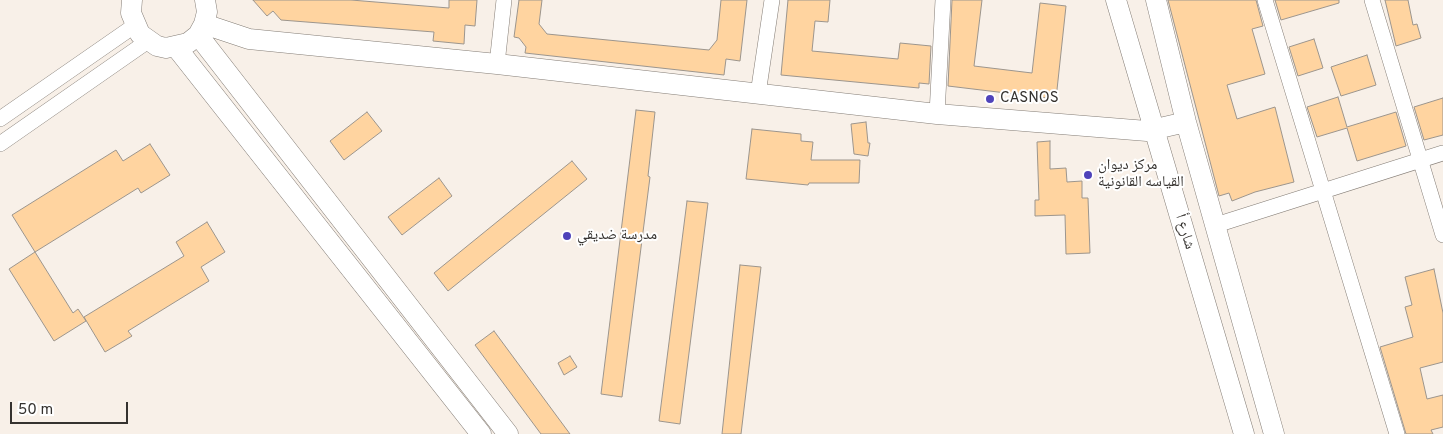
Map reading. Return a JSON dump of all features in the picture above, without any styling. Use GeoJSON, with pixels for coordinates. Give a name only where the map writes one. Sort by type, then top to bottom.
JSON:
{"type":"FeatureCollection","features":[{"type":"Feature","properties":{"kind":"street"},"geometry":{"type":"LineString","coordinates":[[126,0],[132,0],[131,13],[134,26],[148,41],[157,46],[176,47],[188,43],[201,30],[207,12],[206,0]]}},
{"type":"Feature","properties":{"kind":"street"},"geometry":{"type":"LineString","coordinates":[[497,64],[504,0]]}},
{"type":"Feature","properties":{"kind":"street"},"geometry":{"type":"LineString","coordinates":[[758,94],[772,0]]}},
{"type":"Feature","properties":{"kind":"street"},"geometry":{"type":"LineString","coordinates":[[937,114],[942,0]]}},
{"type":"Feature","properties":{"kind":"street","name":"شارع أ"},"geometry":{"type":"LineString","coordinates":[[1116,0],[1244,434]]}},
{"type":"Feature","properties":{"kind":"street"},"geometry":{"type":"LineString","coordinates":[[1156,0],[1186,122],[1274,434]]}},
{"type":"Feature","properties":{"kind":"street"},"geometry":{"type":"LineString","coordinates":[[1265,0],[1396,434]]}},
{"type":"Feature","properties":{"kind":"street"},"geometry":{"type":"LineString","coordinates":[[1372,0],[1443,235]]}},
{"type":"Feature","properties":{"kind":"street"},"geometry":{"type":"LineString","coordinates":[[0,119],[134,26]]}},
{"type":"Feature","properties":{"kind":"street"},"geometry":{"type":"LineString","coordinates":[[201,30],[249,39],[497,64],[937,114],[1154,131],[1186,122]]}},
{"type":"Feature","properties":{"kind":"street"},"geometry":{"type":"LineString","coordinates":[[201,30],[508,434]]}},
{"type":"Feature","properties":{"kind":"street"},"geometry":{"type":"LineString","coordinates":[[0,144],[148,41]]}},
{"type":"Feature","properties":{"kind":"street"},"geometry":{"type":"LineString","coordinates":[[176,47],[481,434]]}},
{"type":"Feature","properties":{"kind":"street"},"geometry":{"type":"LineString","coordinates":[[1216,225],[1443,153]]}},
{"type":"Feature","properties":{"kind":"building"},"geometry":{"type":"Polygon","coordinates":[[[253,0],[351,0],[449,8],[449,0],[477,0],[475,26],[465,25],[464,44],[433,41],[434,32],[281,20],[273,11],[267,16],[253,0]]]}},
{"type":"Feature","properties":{"kind":"building"},"geometry":{"type":"Polygon","coordinates":[[[519,0],[542,0],[539,24],[547,34],[709,50],[717,40],[721,0],[747,0],[740,61],[726,59],[724,75],[525,53],[526,47],[519,38],[514,37],[519,0]]]}},
{"type":"Feature","properties":{"kind":"building"},"geometry":{"type":"Polygon","coordinates":[[[788,0],[830,0],[828,22],[815,21],[812,51],[898,59],[900,43],[931,46],[929,84],[919,83],[919,88],[781,75],[788,0]]]}},
{"type":"Feature","properties":{"kind":"building"},"geometry":{"type":"Polygon","coordinates":[[[952,0],[982,0],[974,66],[1032,73],[1040,3],[1066,6],[1056,99],[948,86],[952,0]]]}},
{"type":"Feature","properties":{"kind":"building"},"geometry":{"type":"Polygon","coordinates":[[[1168,0],[1256,0],[1263,26],[1252,29],[1265,74],[1227,85],[1237,119],[1275,107],[1294,182],[1255,192],[1232,201],[1229,193],[1219,196],[1168,0]]]}},
{"type":"Feature","properties":{"kind":"building"},"geometry":{"type":"Polygon","coordinates":[[[1275,0],[1339,0],[1339,3],[1281,20],[1275,0]]]}},
{"type":"Feature","properties":{"kind":"building"},"geometry":{"type":"Polygon","coordinates":[[[1385,0],[1408,0],[1413,25],[1417,24],[1421,38],[1396,46],[1385,0]]]}},
{"type":"Feature","properties":{"kind":"building"},"geometry":{"type":"Polygon","coordinates":[[[1314,39],[1323,68],[1298,76],[1289,47],[1314,39]]]}},
{"type":"Feature","properties":{"kind":"building"},"geometry":{"type":"Polygon","coordinates":[[[1367,55],[1376,85],[1341,96],[1331,67],[1367,55]]]}},
{"type":"Feature","properties":{"kind":"building"},"geometry":{"type":"Polygon","coordinates":[[[1338,97],[1347,127],[1396,112],[1406,146],[1357,161],[1347,128],[1317,137],[1307,107],[1338,97]]]}},
{"type":"Feature","properties":{"kind":"building"},"geometry":{"type":"Polygon","coordinates":[[[1443,98],[1443,135],[1424,140],[1414,107],[1443,98]]]}},
{"type":"Feature","properties":{"kind":"building"},"geometry":{"type":"Polygon","coordinates":[[[636,110],[655,112],[648,176],[650,177],[622,397],[601,394],[636,110]]]}},
{"type":"Feature","properties":{"kind":"building"},"geometry":{"type":"Polygon","coordinates":[[[367,112],[382,131],[344,160],[330,141],[367,112]]]}},
{"type":"Feature","properties":{"kind":"building"},"geometry":{"type":"Polygon","coordinates":[[[866,122],[868,143],[870,143],[868,156],[854,154],[851,124],[866,122]]]}},
{"type":"Feature","properties":{"kind":"building"},"geometry":{"type":"Polygon","coordinates":[[[752,129],[801,134],[801,141],[813,142],[811,160],[860,160],[859,183],[809,183],[808,185],[746,179],[752,129]]]}},
{"type":"Feature","properties":{"kind":"building"},"geometry":{"type":"Polygon","coordinates":[[[1050,141],[1050,169],[1066,168],[1067,182],[1082,181],[1082,198],[1088,198],[1090,253],[1066,254],[1065,215],[1035,216],[1035,200],[1039,200],[1037,142],[1050,141]]]}},
{"type":"Feature","properties":{"kind":"building"},"geometry":{"type":"Polygon","coordinates":[[[150,144],[170,175],[141,193],[138,188],[35,252],[12,215],[116,150],[123,161],[150,144]]]}},
{"type":"Feature","properties":{"kind":"building"},"geometry":{"type":"Polygon","coordinates":[[[572,161],[587,179],[448,291],[434,273],[572,161]]]}},
{"type":"Feature","properties":{"kind":"building"},"geometry":{"type":"Polygon","coordinates":[[[439,178],[452,196],[402,235],[388,217],[439,178]]]}},
{"type":"Feature","properties":{"kind":"building"},"geometry":{"type":"Polygon","coordinates":[[[687,201],[708,203],[680,424],[659,421],[687,201]]]}},
{"type":"Feature","properties":{"kind":"building"},"geometry":{"type":"Polygon","coordinates":[[[207,222],[225,252],[201,267],[209,281],[128,331],[132,336],[105,352],[84,317],[184,256],[176,242],[207,222]]]}},
{"type":"Feature","properties":{"kind":"building"},"geometry":{"type":"Polygon","coordinates":[[[35,252],[73,313],[78,309],[86,321],[54,341],[9,269],[35,252]]]}},
{"type":"Feature","properties":{"kind":"building"},"geometry":{"type":"Polygon","coordinates":[[[740,265],[761,267],[741,434],[722,434],[740,265]]]}},
{"type":"Feature","properties":{"kind":"building"},"geometry":{"type":"Polygon","coordinates":[[[1434,269],[1443,313],[1443,362],[1420,368],[1427,399],[1443,395],[1443,427],[1431,430],[1433,434],[1406,434],[1380,347],[1413,337],[1405,307],[1412,305],[1405,277],[1434,269]]]}},
{"type":"Feature","properties":{"kind":"building"},"geometry":{"type":"Polygon","coordinates":[[[494,331],[570,434],[541,434],[475,345],[494,331]]]}},
{"type":"Feature","properties":{"kind":"building"},"geometry":{"type":"Polygon","coordinates":[[[570,356],[577,367],[564,375],[558,363],[570,356]]]}},
{"type":"Feature","properties":{"kind":"place","name":"CASNOS"},"geometry":{"type":"Point","coordinates":[990,99]}},
{"type":"Feature","properties":{"kind":"place","name":"مركز ديوان القياسه القانونية"},"geometry":{"type":"Point","coordinates":[1088,175]}},
{"type":"Feature","properties":{"kind":"place","name":"مدرسة ضديقي"},"geometry":{"type":"Point","coordinates":[567,236]}}]}
